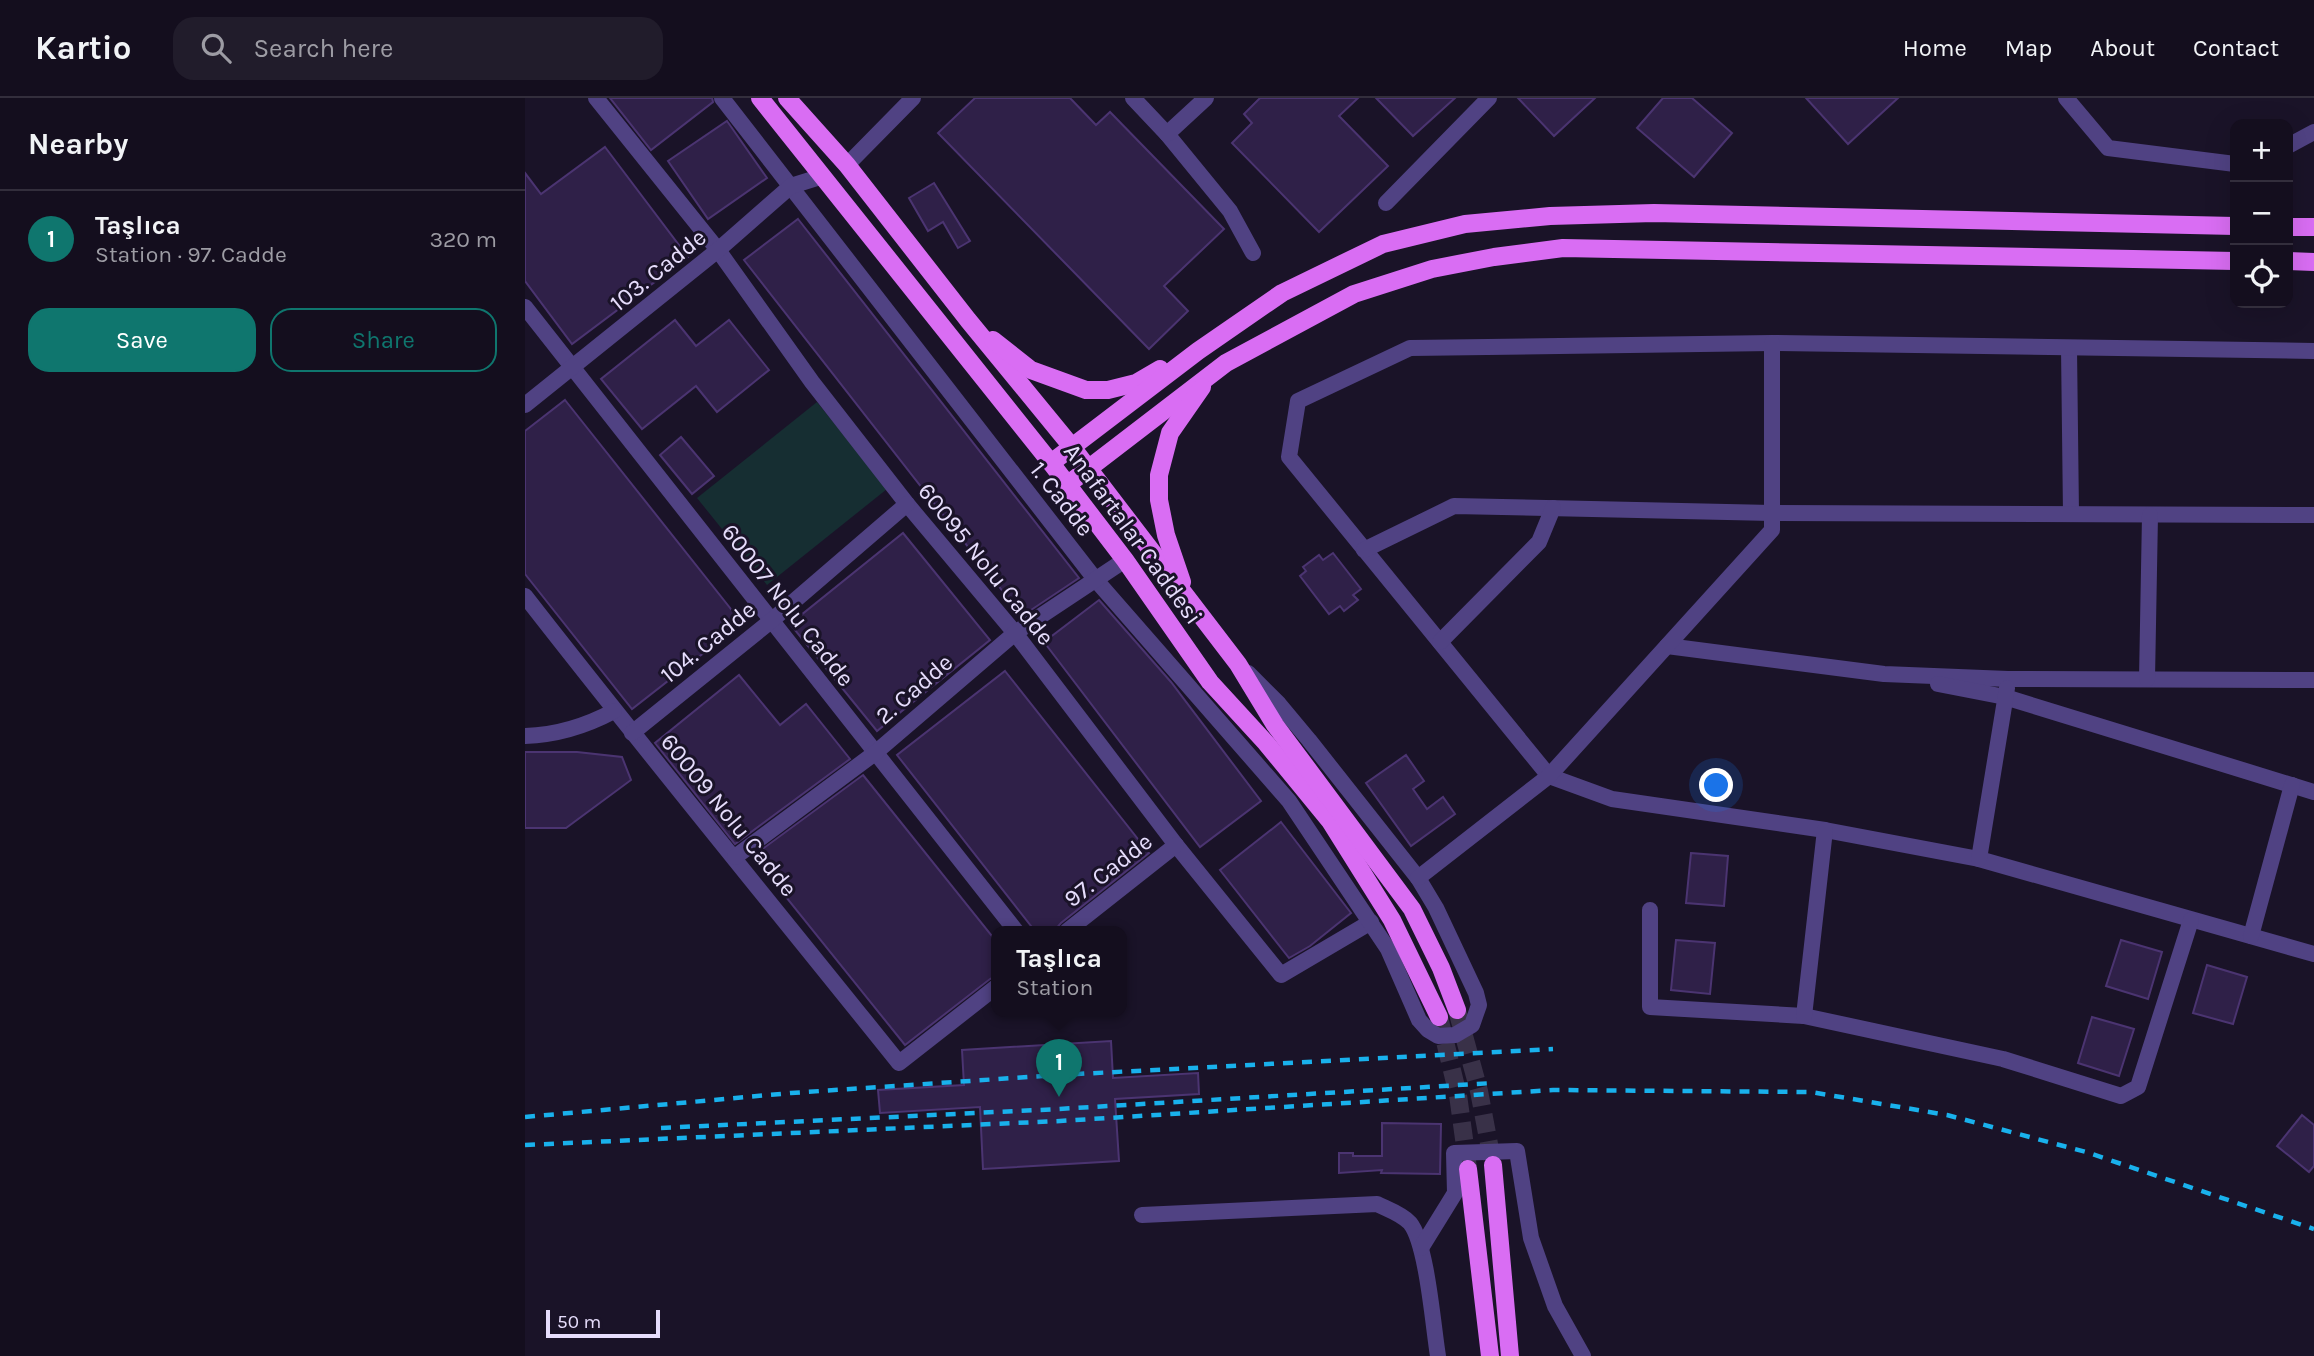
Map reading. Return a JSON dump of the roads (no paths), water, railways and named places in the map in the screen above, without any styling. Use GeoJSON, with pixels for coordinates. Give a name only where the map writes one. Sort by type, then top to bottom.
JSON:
{"type":"FeatureCollection","features":[{"type":"Feature","properties":{"kind":"main road","name":"Anafartalar Caddesi"},"geometry":{"type":"LineString","coordinates":[[760,98],[1051,463],[1125,560],[1210,682],[1266,743],[1330,821],[1392,920],[1439,1017]]}},
{"type":"Feature","properties":{"kind":"main road","name":"Anafartalar Caddesi"},"geometry":{"type":"LineString","coordinates":[[787,98],[847,165],[968,320],[1089,468],[1238,664],[1275,725],[1412,909],[1441,968],[1457,1010]]}},
{"type":"Feature","properties":{"kind":"main road"},"geometry":{"type":"LineString","coordinates":[[1051,463],[1198,351],[1282,293],[1383,244],[1465,224],[1550,216],[1654,214],[2230,226]]}},
{"type":"Feature","properties":{"kind":"main road"},"geometry":{"type":"LineString","coordinates":[[2293,227],[2314,227]]}},
{"type":"Feature","properties":{"kind":"main road"},"geometry":{"type":"LineString","coordinates":[[1067,485],[1226,363],[1354,294],[1432,269],[1494,257],[1563,248],[2230,261]]}},
{"type":"Feature","properties":{"kind":"main road"},"geometry":{"type":"LineString","coordinates":[[2293,261],[2314,262]]}},
{"type":"Feature","properties":{"kind":"main road"},"geometry":{"type":"LineString","coordinates":[[968,320],[1031,370],[1086,390],[1108,390],[1136,383],[1198,351]]}},
{"type":"Feature","properties":{"kind":"main road"},"geometry":{"type":"LineString","coordinates":[[1187,595],[1166,535],[1159,500],[1159,475],[1170,433],[1211,375]]}},
{"type":"Feature","properties":{"kind":"main road"},"geometry":{"type":"LineString","coordinates":[[1493,1165],[1510,1356]]}},
{"type":"Feature","properties":{"kind":"main road"},"geometry":{"type":"LineString","coordinates":[[1468,1169],[1490,1356]]}},
{"type":"Feature","properties":{"kind":"street","name":"60095 Nolu Cadde"},"geometry":{"type":"LineString","coordinates":[[596,98],[719,250],[812,382],[907,504],[1015,633],[1176,845],[1281,975],[1371,922]]}},
{"type":"Feature","properties":{"kind":"street","name":"1. Cadde"},"geometry":{"type":"LineString","coordinates":[[722,98],[1095,579],[1289,801],[1388,949],[1419,1020],[1438,1036],[1455,1035],[1472,1025],[1479,1005],[1476,993],[1436,908],[1418,878]]}},
{"type":"Feature","properties":{"kind":"street"},"geometry":{"type":"LineString","coordinates":[[847,165],[913,98]]}},
{"type":"Feature","properties":{"kind":"street"},"geometry":{"type":"LineString","coordinates":[[1133,98],[1167,134],[1230,211],[1254,253]]}},
{"type":"Feature","properties":{"kind":"street"},"geometry":{"type":"LineString","coordinates":[[1167,134],[1206,98]]}},
{"type":"Feature","properties":{"kind":"street"},"geometry":{"type":"LineString","coordinates":[[1386,203],[1489,98]]}},
{"type":"Feature","properties":{"kind":"street"},"geometry":{"type":"LineString","coordinates":[[2066,98],[2108,148],[2230,163]]}},
{"type":"Feature","properties":{"kind":"street"},"geometry":{"type":"LineString","coordinates":[[2293,143],[2314,132]]}},
{"type":"Feature","properties":{"kind":"street","name":"103. Cadde"},"geometry":{"type":"LineString","coordinates":[[525,405],[719,250],[791,186],[823,176]]}},
{"type":"Feature","properties":{"kind":"street","name":"60007 Nolu Cadde"},"geometry":{"type":"LineString","coordinates":[[525,307],[1012,926]]}},
{"type":"Feature","properties":{"kind":"street"},"geometry":{"type":"LineString","coordinates":[[1238,664],[1279,704],[1418,878],[1549,776],[1772,530],[1772,343]]}},
{"type":"Feature","properties":{"kind":"street"},"geometry":{"type":"LineString","coordinates":[[2314,351],[1772,343],[1410,348],[1299,401],[1289,457],[1549,776],[1612,799],[1825,830],[1979,859],[2314,954]]}},
{"type":"Feature","properties":{"kind":"street"},"geometry":{"type":"LineString","coordinates":[[2069,348],[2071,514]]}},
{"type":"Feature","properties":{"kind":"street","name":"104. Cadde"},"geometry":{"type":"LineString","coordinates":[[632,733],[771,621],[907,504]]}},
{"type":"Feature","properties":{"kind":"street"},"geometry":{"type":"LineString","coordinates":[[1364,550],[1454,506],[1772,513],[2314,515]]}},
{"type":"Feature","properties":{"kind":"street"},"geometry":{"type":"LineString","coordinates":[[1440,642],[1539,542],[1553,508]]}},
{"type":"Feature","properties":{"kind":"street"},"geometry":{"type":"LineString","coordinates":[[2147,679],[2150,515]]}},
{"type":"Feature","properties":{"kind":"street","name":"2. Cadde"},"geometry":{"type":"LineString","coordinates":[[734,857],[875,753],[1015,633],[1125,560]]}},
{"type":"Feature","properties":{"kind":"street","name":"60009 Nolu Cadde"},"geometry":{"type":"LineString","coordinates":[[525,596],[614,711],[899,1063],[991,991]]}},
{"type":"Feature","properties":{"kind":"street"},"geometry":{"type":"LineString","coordinates":[[1667,646],[1884,674],[2005,697],[2314,792]]}},
{"type":"Feature","properties":{"kind":"street"},"geometry":{"type":"LineString","coordinates":[[1884,674],[2008,679],[2314,680]]}},
{"type":"Feature","properties":{"kind":"street"},"geometry":{"type":"LineString","coordinates":[[1979,859],[2008,679]]}},
{"type":"Feature","properties":{"kind":"street"},"geometry":{"type":"LineString","coordinates":[[525,736],[564,731],[614,711]]}},
{"type":"Feature","properties":{"kind":"street"},"geometry":{"type":"LineString","coordinates":[[2251,936],[2293,785]]}},
{"type":"Feature","properties":{"kind":"street"},"geometry":{"type":"LineString","coordinates":[[1804,1016],[1825,830]]}},
{"type":"Feature","properties":{"kind":"street","name":"97. Cadde"},"geometry":{"type":"LineString","coordinates":[[1073,926],[1176,845]]}},
{"type":"Feature","properties":{"kind":"street"},"geometry":{"type":"LineString","coordinates":[[1650,910],[1650,1007],[1804,1016],[2003,1059],[2121,1096],[2138,1087],[2191,920]]}},
{"type":"Feature","properties":{"kind":"street"},"geometry":{"type":"LineString","coordinates":[[1422,1248],[1455,1193],[1454,1153],[1517,1151],[1531,1238],[1555,1306],[1583,1356]]}},
{"type":"Feature","properties":{"kind":"street"},"geometry":{"type":"LineString","coordinates":[[1142,1215],[1377,1204],[1396,1213],[1410,1223],[1422,1248],[1438,1356]]}},
{"type":"Feature","properties":{"kind":"tunnel"},"geometry":{"type":"LineString","coordinates":[[1457,1010],[1479,1091],[1493,1165]]}},
{"type":"Feature","properties":{"kind":"tunnel"},"geometry":{"type":"LineString","coordinates":[[1439,1017],[1458,1095],[1468,1168]]}},
{"type":"Feature","properties":{"kind":"railway"},"geometry":{"type":"LineString","coordinates":[[525,1117],[791,1093],[1058,1075],[1553,1049]]}},
{"type":"Feature","properties":{"kind":"railway"},"geometry":{"type":"LineString","coordinates":[[661,1128],[1059,1109],[1493,1083]]}},
{"type":"Feature","properties":{"kind":"railway"},"geometry":{"type":"LineString","coordinates":[[525,1145],[1060,1121],[1553,1090],[1811,1092],[1947,1115],[2086,1152],[2314,1229]]}},
{"type":"Feature","properties":{"kind":"place","name":"Taşlıca"},"geometry":{"type":"Point","coordinates":[1059,1097]}}]}
